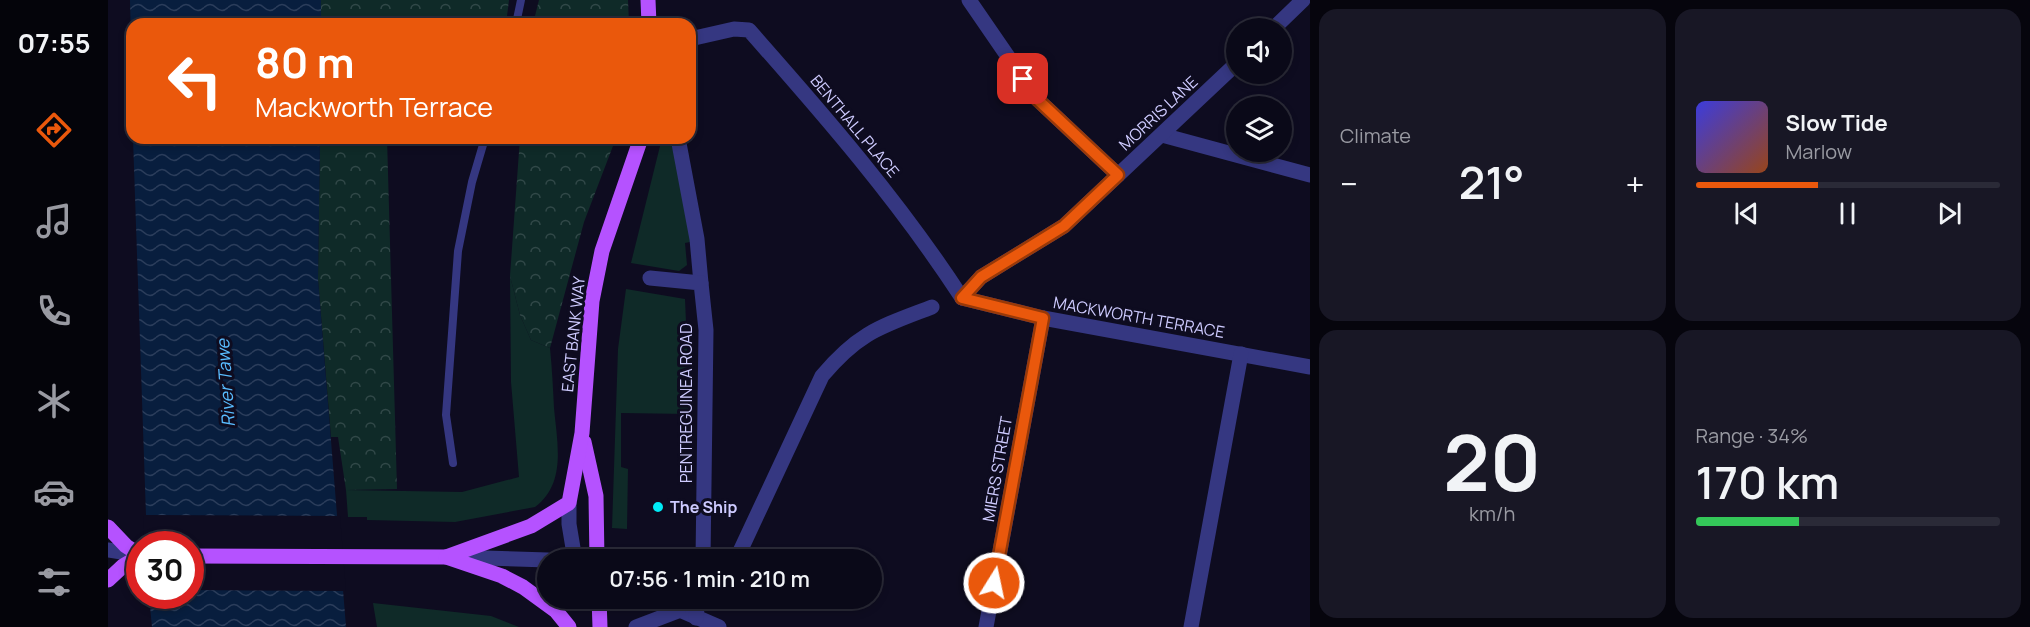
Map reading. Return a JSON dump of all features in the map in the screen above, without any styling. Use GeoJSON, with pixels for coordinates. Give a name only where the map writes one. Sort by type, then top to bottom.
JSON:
{"type":"FeatureCollection","features":[{"type":"Feature","properties":{"kind":"main road"},"geometry":{"type":"LineString","coordinates":[[648,0],[649,18]]}},
{"type":"Feature","properties":{"kind":"main road","name":"EAST BANK WAY"},"geometry":{"type":"LineString","coordinates":[[569,503],[582,433],[592,301],[602,251],[639,144]]}},
{"type":"Feature","properties":{"kind":"main road","name":"EAST BANK WAY"},"geometry":{"type":"LineString","coordinates":[[582,433],[596,496],[597,549]]}},
{"type":"Feature","properties":{"kind":"main road"},"geometry":{"type":"LineString","coordinates":[[204,556],[446,557],[531,526],[569,503]]}},
{"type":"Feature","properties":{"kind":"main road"},"geometry":{"type":"LineString","coordinates":[[108,527],[126,546]]}},
{"type":"Feature","properties":{"kind":"main road"},"geometry":{"type":"LineString","coordinates":[[446,557],[502,576],[523,587],[556,611],[569,627]]}},
{"type":"Feature","properties":{"kind":"main road"},"geometry":{"type":"LineString","coordinates":[[108,580],[126,564]]}},
{"type":"Feature","properties":{"kind":"main road"},"geometry":{"type":"LineString","coordinates":[[599,609],[600,627]]}},
{"type":"Feature","properties":{"kind":"street"},"geometry":{"type":"LineString","coordinates":[[969,0],[1037,99],[1118,175]]}},
{"type":"Feature","properties":{"kind":"street"},"geometry":{"type":"LineString","coordinates":[[1285,18],[1304,0]]}},
{"type":"Feature","properties":{"kind":"street","name":"BENTHALL PLACE"},"geometry":{"type":"LineString","coordinates":[[696,38],[735,29],[749,30],[836,127],[922,237],[962,298]]}},
{"type":"Feature","properties":{"kind":"street","name":"MORRIS LANE"},"geometry":{"type":"LineString","coordinates":[[962,298],[981,277],[1064,226],[1226,74]]}},
{"type":"Feature","properties":{"kind":"street"},"geometry":{"type":"LineString","coordinates":[[1162,135],[1310,175]]}},
{"type":"Feature","properties":{"kind":"street","name":"PENTREGUINEA ROAD"},"geometry":{"type":"LineString","coordinates":[[679,144],[697,238],[706,330],[703,549]]}},
{"type":"Feature","properties":{"kind":"street"},"geometry":{"type":"LineString","coordinates":[[650,278],[701,283]]}},
{"type":"Feature","properties":{"kind":"street","name":"MACKWORTH TERRACE"},"geometry":{"type":"LineString","coordinates":[[962,298],[1043,318],[1310,367]]}},
{"type":"Feature","properties":{"kind":"street"},"geometry":{"type":"LineString","coordinates":[[741,549],[822,376],[842,352],[861,336],[932,307]]}},
{"type":"Feature","properties":{"kind":"street","name":"MIERS STREET"},"geometry":{"type":"LineString","coordinates":[[986,627],[1043,318]]}},
{"type":"Feature","properties":{"kind":"street"},"geometry":{"type":"LineString","coordinates":[[1191,627],[1241,354]]}},
{"type":"Feature","properties":{"kind":"street"},"geometry":{"type":"LineString","coordinates":[[569,503],[573,549]]}},
{"type":"Feature","properties":{"kind":"street"},"geometry":{"type":"LineString","coordinates":[[108,550],[126,553]]}},
{"type":"Feature","properties":{"kind":"street"},"geometry":{"type":"LineString","coordinates":[[446,557],[537,560]]}},
{"type":"Feature","properties":{"kind":"street"},"geometry":{"type":"LineString","coordinates":[[674,609],[716,626]]}},
{"type":"Feature","properties":{"kind":"street"},"geometry":{"type":"LineString","coordinates":[[696,618],[697,609]]}},
{"type":"Feature","properties":{"kind":"street"},"geometry":{"type":"LineString","coordinates":[[636,627],[678,611]]}},
{"type":"Feature","properties":{"kind":"lane"},"geometry":{"type":"LineString","coordinates":[[517,18],[521,0]]}},
{"type":"Feature","properties":{"kind":"lane"},"geometry":{"type":"LineString","coordinates":[[453,463],[446,415],[458,250],[472,182],[483,144]]}},
{"type":"Feature","properties":{"kind":"green space"},"geometry":{"type":"Polygon","coordinates":[[[321,0],[509,0],[507,18],[321,18],[321,0]]]}},
{"type":"Feature","properties":{"kind":"green space"},"geometry":{"type":"Polygon","coordinates":[[[539,0],[628,0],[629,18],[534,18],[539,0]]]}},
{"type":"Feature","properties":{"kind":"green space"},"geometry":{"type":"Polygon","coordinates":[[[320,144],[387,144],[397,489],[346,490],[338,437],[331,437],[318,279],[320,144]]]}},
{"type":"Feature","properties":{"kind":"green space"},"geometry":{"type":"Polygon","coordinates":[[[520,144],[614,144],[584,222],[550,348],[531,340],[520,315],[510,276],[520,144]]]}},
{"type":"Feature","properties":{"kind":"green space"},"geometry":{"type":"Polygon","coordinates":[[[661,144],[674,144],[695,241],[685,243],[687,265],[679,271],[631,263],[661,144]]]}},
{"type":"Feature","properties":{"kind":"green space"},"geometry":{"type":"Polygon","coordinates":[[[510,276],[520,315],[531,340],[550,348],[558,461],[552,486],[545,497],[535,507],[455,522],[367,520],[367,517],[348,517],[346,490],[462,492],[519,477],[511,382],[510,276]]]}},
{"type":"Feature","properties":{"kind":"green space"},"geometry":{"type":"Polygon","coordinates":[[[626,289],[685,299],[690,414],[621,413],[621,467],[628,469],[627,529],[612,528],[618,349],[626,289]]]}},
{"type":"Feature","properties":{"kind":"green space"},"geometry":{"type":"Polygon","coordinates":[[[373,603],[491,616],[519,627],[377,627],[373,603]]]}},
{"type":"Feature","properties":{"kind":"water"},"geometry":{"type":"Polygon","coordinates":[[[130,0],[321,0],[321,18],[130,18],[130,0]]]}},
{"type":"Feature","properties":{"kind":"water","name":"River Tawe"},"geometry":{"type":"Polygon","coordinates":[[[133,144],[320,144],[318,279],[346,627],[152,627],[150,609],[204,609],[204,531],[147,531],[133,144]]]}},
{"type":"Feature","properties":{"kind":"pier"},"geometry":{"type":"Polygon","coordinates":[[[143,515],[340,516],[346,591],[204,590],[204,531],[144,531],[143,515]]]}},
{"type":"Feature","properties":{"kind":"place","name":"The Ship"},"geometry":{"type":"Point","coordinates":[658,507]}},
{"type":"Feature","properties":{"kind":"route"},"geometry":{"type":"LineString","coordinates":[[994,583],[1043,318],[962,298],[981,277],[1064,226],[1118,175],[1037,99],[1023,79]]}}]}
